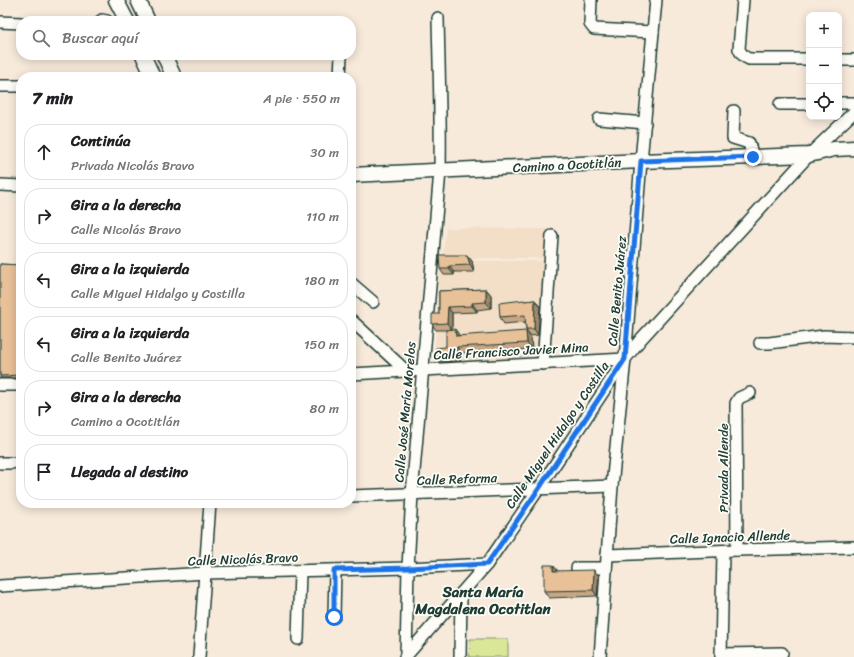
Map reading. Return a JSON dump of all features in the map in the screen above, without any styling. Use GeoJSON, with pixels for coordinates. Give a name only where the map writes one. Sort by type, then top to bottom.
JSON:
{"type":"FeatureCollection","features":[{"type":"Feature","properties":{"kind":"main road"},"geometry":{"type":"LineString","coordinates":[[116,0],[125,16]]}},
{"type":"Feature","properties":{"kind":"main road"},"geometry":{"type":"LineString","coordinates":[[138,0],[146,16]]}},
{"type":"Feature","properties":{"kind":"main road"},"geometry":{"type":"LineString","coordinates":[[145,60],[151,72]]}},
{"type":"Feature","properties":{"kind":"main road"},"geometry":{"type":"LineString","coordinates":[[166,60],[172,72]]}},
{"type":"Feature","properties":{"kind":"main road","name":"Camino a Ocotitlán"},"geometry":{"type":"LineString","coordinates":[[356,175],[641,161],[809,155],[834,149],[854,148]]}},
{"type":"Feature","properties":{"kind":"street"},"geometry":{"type":"LineString","coordinates":[[591,0],[590,24],[594,29],[653,32]]}},
{"type":"Feature","properties":{"kind":"street","name":"Calle Benito Juárez"},"geometry":{"type":"LineString","coordinates":[[600,657],[612,486],[625,359],[656,0]]}},
{"type":"Feature","properties":{"kind":"street"},"geometry":{"type":"LineString","coordinates":[[743,0],[739,49],[740,53],[744,57],[749,59],[806,59]]}},
{"type":"Feature","properties":{"kind":"street","name":"Calle José María Morelos"},"geometry":{"type":"LineString","coordinates":[[406,657],[408,568],[412,494],[440,171],[440,74],[438,18]]}},
{"type":"Feature","properties":{"kind":"street"},"geometry":{"type":"LineString","coordinates":[[0,22],[16,23]]}},
{"type":"Feature","properties":{"kind":"street"},"geometry":{"type":"LineString","coordinates":[[340,72],[341,60]]}},
{"type":"Feature","properties":{"kind":"street"},"geometry":{"type":"LineString","coordinates":[[842,60],[854,60]]}},
{"type":"Feature","properties":{"kind":"street"},"geometry":{"type":"LineString","coordinates":[[0,86],[16,86]]}},
{"type":"Feature","properties":{"kind":"street"},"geometry":{"type":"LineString","coordinates":[[842,103],[854,103]]}},
{"type":"Feature","properties":{"kind":"street"},"geometry":{"type":"LineString","coordinates":[[780,104],[806,104]]}},
{"type":"Feature","properties":{"kind":"street"},"geometry":{"type":"LineString","coordinates":[[734,111],[733,138],[749,143],[753,157]]}},
{"type":"Feature","properties":{"kind":"street","name":"Calle Miguel Hidalgo y Costilla"},"geometry":{"type":"LineString","coordinates":[[406,657],[487,564],[625,359],[641,339],[809,155],[849,123],[854,112]]}},
{"type":"Feature","properties":{"kind":"street"},"geometry":{"type":"LineString","coordinates":[[599,119],[645,123]]}},
{"type":"Feature","properties":{"kind":"street"},"geometry":{"type":"LineString","coordinates":[[0,185],[16,186]]}},
{"type":"Feature","properties":{"kind":"street"},"geometry":{"type":"LineString","coordinates":[[543,364],[552,236]]}},
{"type":"Feature","properties":{"kind":"street"},"geometry":{"type":"LineString","coordinates":[[356,287],[373,302]]}},
{"type":"Feature","properties":{"kind":"street"},"geometry":{"type":"LineString","coordinates":[[356,325],[406,372]]}},
{"type":"Feature","properties":{"kind":"street"},"geometry":{"type":"LineString","coordinates":[[760,343],[824,336],[854,336]]}},
{"type":"Feature","properties":{"kind":"street","name":"Calle Francisco Javier Mina"},"geometry":{"type":"LineString","coordinates":[[356,374],[625,359]]}},
{"type":"Feature","properties":{"kind":"street"},"geometry":{"type":"LineString","coordinates":[[0,385],[16,385]]}},
{"type":"Feature","properties":{"kind":"street","name":"Privada Allende"},"geometry":{"type":"LineString","coordinates":[[737,550],[736,403],[739,398],[750,392]]}},
{"type":"Feature","properties":{"kind":"street"},"geometry":{"type":"LineString","coordinates":[[0,463],[12,463]]}},
{"type":"Feature","properties":{"kind":"street","name":"Calle Reforma"},"geometry":{"type":"LineString","coordinates":[[356,496],[612,486]]}},
{"type":"Feature","properties":{"kind":"street"},"geometry":{"type":"LineString","coordinates":[[199,657],[210,508]]}},
{"type":"Feature","properties":{"kind":"street","name":"Calle Ignacio Allende"},"geometry":{"type":"LineString","coordinates":[[607,555],[854,547]]}},
{"type":"Feature","properties":{"kind":"street"},"geometry":{"type":"LineString","coordinates":[[723,551],[721,656],[782,653]]}},
{"type":"Feature","properties":{"kind":"street","name":"Calle Nicolás Bravo"},"geometry":{"type":"LineString","coordinates":[[0,586],[205,573],[408,568],[487,564]]}},
{"type":"Feature","properties":{"kind":"street"},"geometry":{"type":"LineString","coordinates":[[578,568],[606,568]]}},
{"type":"Feature","properties":{"kind":"street"},"geometry":{"type":"LineString","coordinates":[[334,570],[334,617]]}},
{"type":"Feature","properties":{"kind":"street"},"geometry":{"type":"LineString","coordinates":[[298,639],[300,571]]}},
{"type":"Feature","properties":{"kind":"street"},"geometry":{"type":"LineString","coordinates":[[460,657],[461,595]]}},
{"type":"Feature","properties":{"kind":"shaded area"},"geometry":{"type":"Polygon","coordinates":[[[446,228],[548,229],[547,258],[443,258],[446,228]]]}},
{"type":"Feature","properties":{"kind":"shaded area"},"geometry":{"type":"Polygon","coordinates":[[[440,261],[546,261],[542,358],[434,365],[440,261]]]}},
{"type":"Feature","properties":{"kind":"green space"},"geometry":{"type":"Polygon","coordinates":[[[470,639],[508,639],[508,657],[469,657],[470,639]]]}},
{"type":"Feature","properties":{"kind":"building"},"geometry":{"type":"Polygon","coordinates":[[[439,255],[467,255],[470,265],[449,266],[449,269],[440,269],[439,255]]]}},
{"type":"Feature","properties":{"kind":"building"},"geometry":{"type":"Polygon","coordinates":[[[0,264],[16,265],[16,375],[0,376],[0,264]]]}},
{"type":"Feature","properties":{"kind":"building"},"geometry":{"type":"Polygon","coordinates":[[[486,289],[486,302],[472,303],[472,306],[448,307],[447,323],[432,324],[432,314],[439,314],[439,291],[486,289]]]}},
{"type":"Feature","properties":{"kind":"building"},"geometry":{"type":"Polygon","coordinates":[[[535,300],[534,329],[526,329],[525,315],[500,317],[499,303],[535,300]]]}},
{"type":"Feature","properties":{"kind":"building"},"geometry":{"type":"Polygon","coordinates":[[[455,329],[456,336],[526,331],[527,343],[457,347],[455,355],[435,356],[436,348],[446,347],[446,330],[455,329]]]}},
{"type":"Feature","properties":{"kind":"building"},"geometry":{"type":"Polygon","coordinates":[[[544,565],[553,565],[553,571],[594,570],[593,590],[544,591],[544,565]]]}},
{"type":"Feature","properties":{"kind":"district","name":"Santa María Magdalena Ocotitlan"},"geometry":{"type":"Point","coordinates":[483,600]}},
{"type":"Feature","properties":{"kind":"route"},"geometry":{"type":"LineString","coordinates":[[334,617],[334,570],[487,564],[538,490],[625,359],[641,161],[753,157]]}}]}
